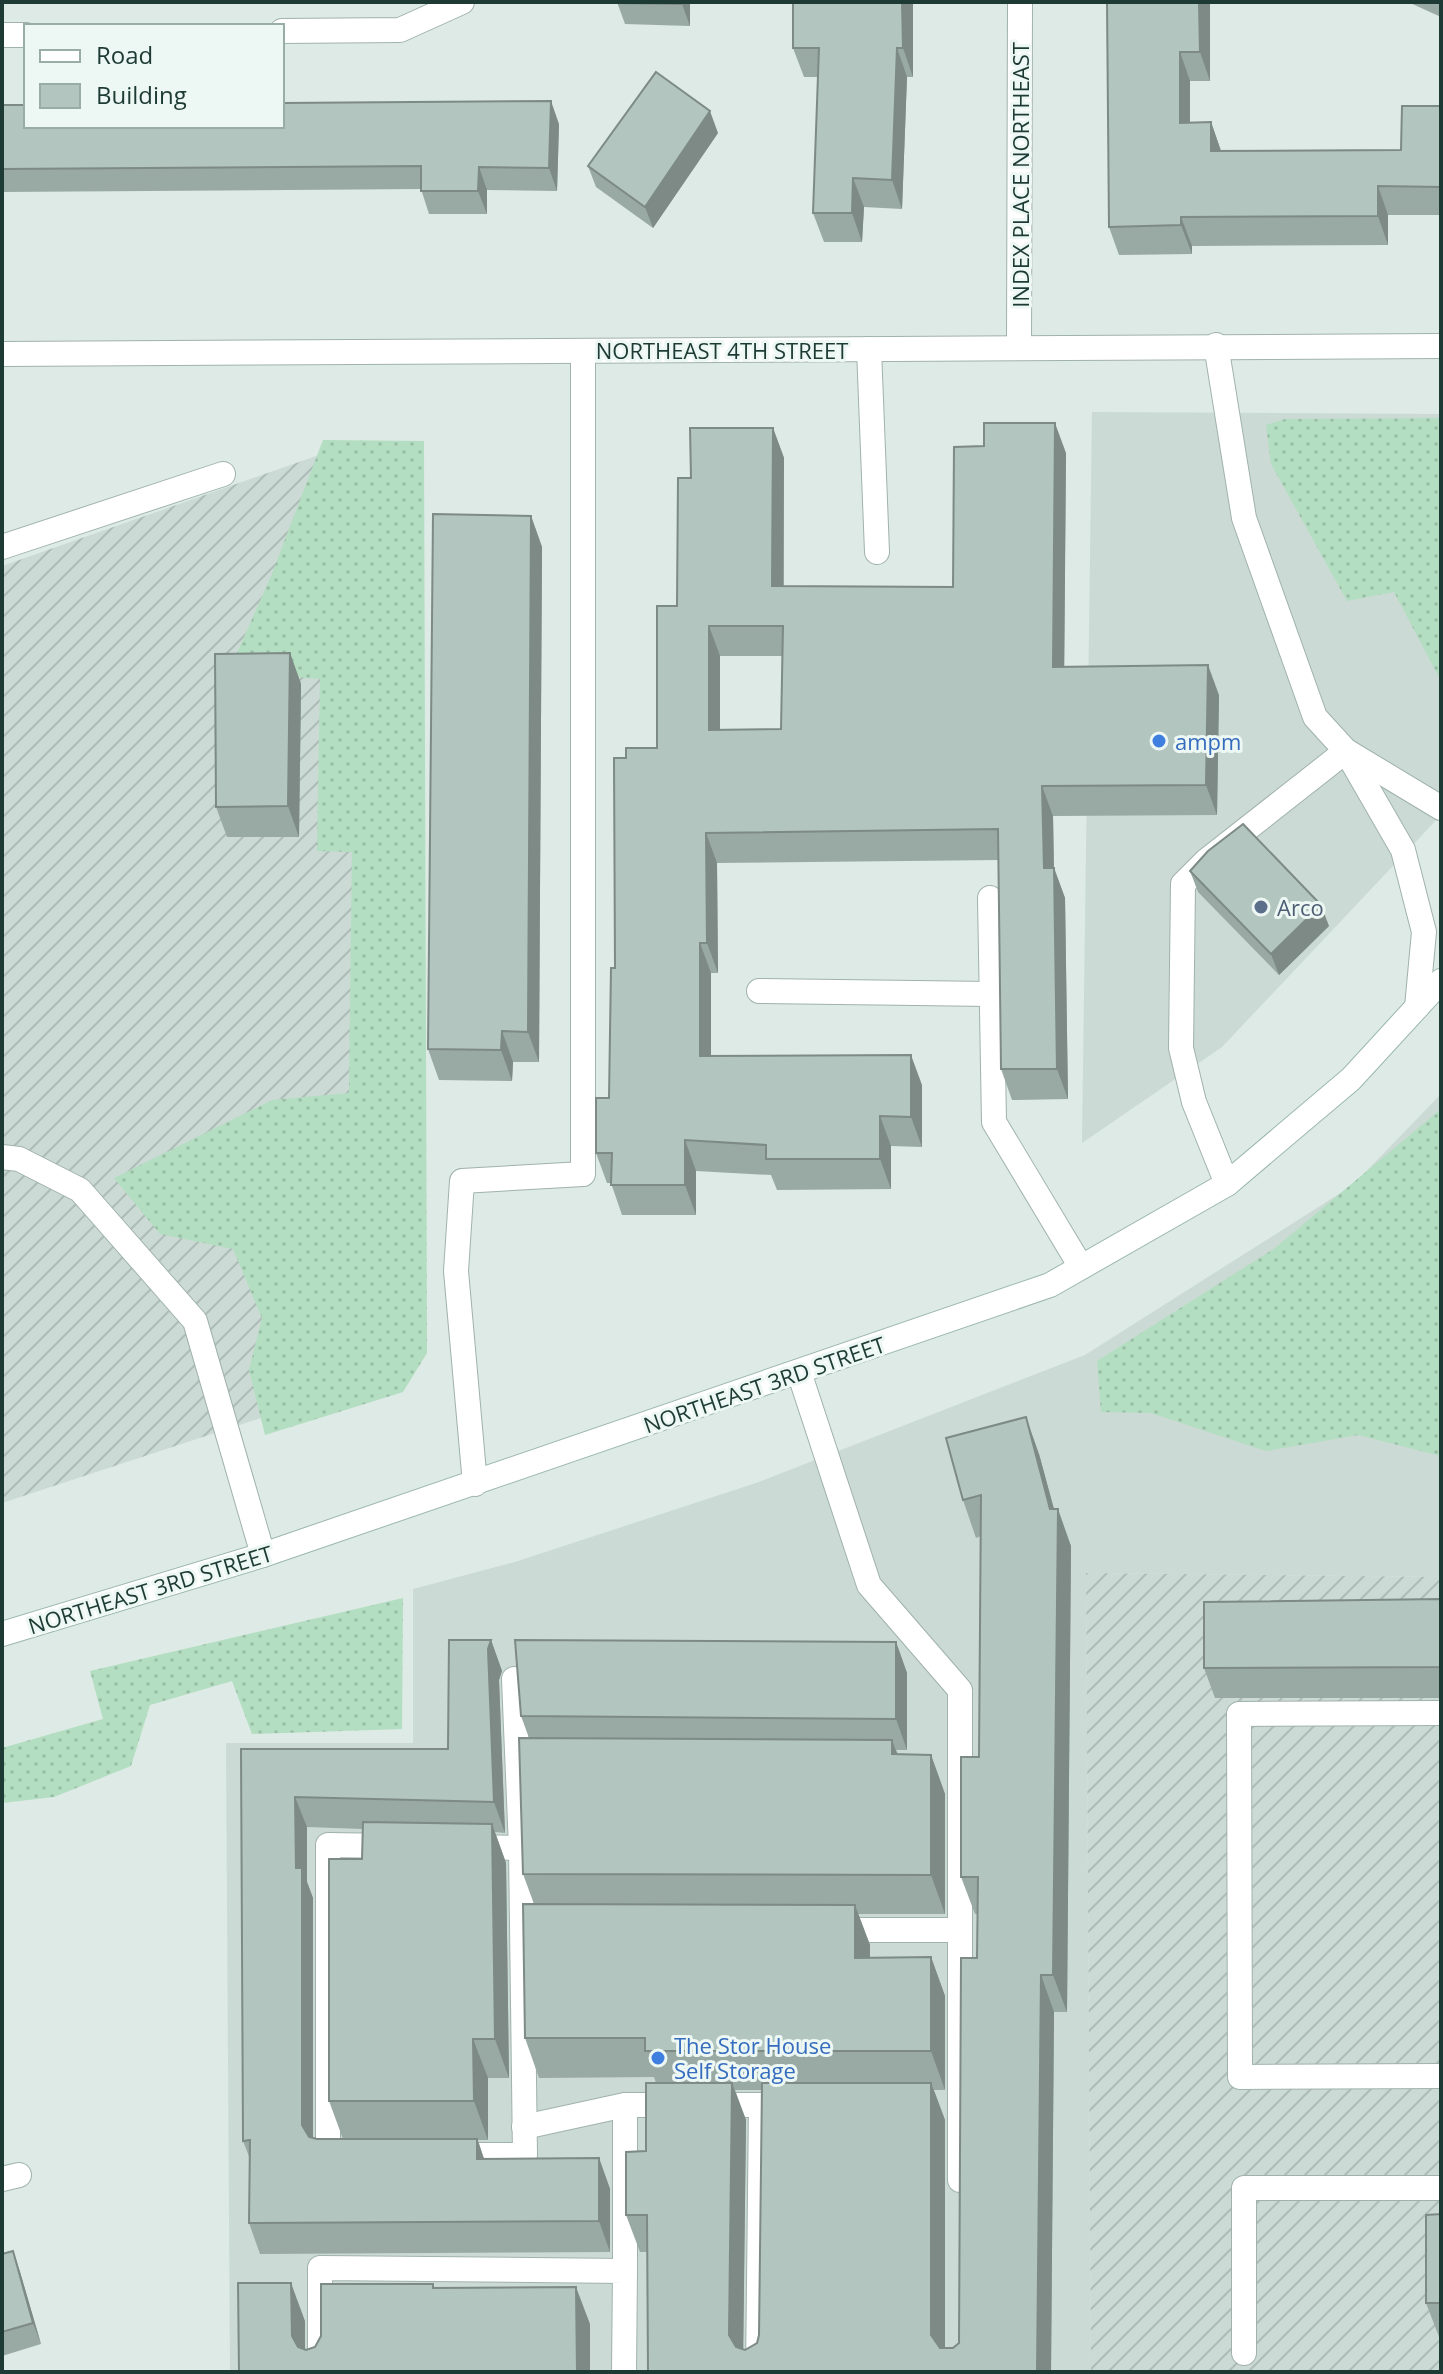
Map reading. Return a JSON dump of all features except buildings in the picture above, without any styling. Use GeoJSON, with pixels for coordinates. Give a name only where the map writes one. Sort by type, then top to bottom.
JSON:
{"type":"FeatureCollection","features":[{"type":"Feature","properties":{"kind":"street"},"geometry":{"type":"LineString","coordinates":[[284,31],[400,30],[462,2]]}},
{"type":"Feature","properties":{"kind":"street","name":"INDEX PLACE NORTHEAST"},"geometry":{"type":"LineString","coordinates":[[1019,348],[1020,2]]}},
{"type":"Feature","properties":{"kind":"street"},"geometry":{"type":"LineString","coordinates":[[2,35],[24,35]]}},
{"type":"Feature","properties":{"kind":"street"},"geometry":{"type":"LineString","coordinates":[[1216,345],[1244,518],[1315,717],[1346,751],[1406,861],[1424,932],[1417,1007]]}},
{"type":"Feature","properties":{"kind":"street","name":"NORTHEAST 4TH STREET"},"geometry":{"type":"LineString","coordinates":[[2,354],[1441,346]]}},
{"type":"Feature","properties":{"kind":"street"},"geometry":{"type":"LineString","coordinates":[[869,349],[877,552]]}},
{"type":"Feature","properties":{"kind":"street"},"geometry":{"type":"LineString","coordinates":[[475,1484],[456,1271],[462,1181],[583,1174],[583,351]]}},
{"type":"Feature","properties":{"kind":"street"},"geometry":{"type":"LineString","coordinates":[[2,547],[223,474]]}},
{"type":"Feature","properties":{"kind":"street"},"geometry":{"type":"LineString","coordinates":[[1346,751],[1441,808]]}},
{"type":"Feature","properties":{"kind":"street"},"geometry":{"type":"LineString","coordinates":[[1227,1184],[1194,1102],[1181,1048],[1183,884],[1206,861],[1346,751]]}},
{"type":"Feature","properties":{"kind":"street"},"geometry":{"type":"LineString","coordinates":[[990,898],[994,1122],[1081,1267]]}},
{"type":"Feature","properties":{"kind":"street","name":"NORTHEAST 3RD STREET"},"geometry":{"type":"LineString","coordinates":[[2,1634],[263,1555],[1050,1285],[1227,1184],[1351,1079],[1441,981]]}},
{"type":"Feature","properties":{"kind":"street"},"geometry":{"type":"LineString","coordinates":[[759,991],[991,994]]}},
{"type":"Feature","properties":{"kind":"street"},"geometry":{"type":"LineString","coordinates":[[2,1157],[19,1159],[80,1190],[195,1321],[263,1555]]}},
{"type":"Feature","properties":{"kind":"street"},"geometry":{"type":"LineString","coordinates":[[799,1372],[869,1585],[960,1690],[960,2199]]}},
{"type":"Feature","properties":{"kind":"street"},"geometry":{"type":"LineString","coordinates":[[434,2155],[525,2155],[521,1848],[514,1679]]}},
{"type":"Feature","properties":{"kind":"street"},"geometry":{"type":"LineString","coordinates":[[1441,1713],[1239,1714],[1240,2077],[1441,2076]]}},
{"type":"Feature","properties":{"kind":"street"},"geometry":{"type":"LineString","coordinates":[[516,1762],[548,1762]]}},
{"type":"Feature","properties":{"kind":"street"},"geometry":{"type":"LineString","coordinates":[[928,1765],[960,1765]]}},
{"type":"Feature","properties":{"kind":"street"},"geometry":{"type":"LineString","coordinates":[[373,2155],[328,2155],[328,1845],[417,1846]]}},
{"type":"Feature","properties":{"kind":"street"},"geometry":{"type":"LineString","coordinates":[[447,1847],[521,1848]]}},
{"type":"Feature","properties":{"kind":"street"},"geometry":{"type":"LineString","coordinates":[[522,1928],[553,1928]]}},
{"type":"Feature","properties":{"kind":"street"},"geometry":{"type":"LineString","coordinates":[[804,1930],[960,1930]]}},
{"type":"Feature","properties":{"kind":"street"},"geometry":{"type":"LineString","coordinates":[[524,2127],[625,2105],[822,2105]]}},
{"type":"Feature","properties":{"kind":"street"},"geometry":{"type":"LineString","coordinates":[[624,2372],[625,2105]]}},
{"type":"Feature","properties":{"kind":"street"},"geometry":{"type":"LineString","coordinates":[[758,2372],[761,2105]]}},
{"type":"Feature","properties":{"kind":"street"},"geometry":{"type":"LineString","coordinates":[[930,2105],[960,2105]]}},
{"type":"Feature","properties":{"kind":"street"},"geometry":{"type":"LineString","coordinates":[[1244,2353],[1244,2188],[1441,2188]]}},
{"type":"Feature","properties":{"kind":"street"},"geometry":{"type":"LineString","coordinates":[[320,2372],[320,2268],[625,2271]]}},
{"type":"Feature","properties":{"kind":"shaded area"},"geometry":{"type":"Polygon","coordinates":[[[1092,412],[1441,414],[1441,815],[1222,1047],[1082,1143],[1092,412]]]}},
{"type":"Feature","properties":{"kind":"shaded area"},"geometry":{"type":"Polygon","coordinates":[[[362,440],[364,1384],[2,1503],[2,566],[362,440]]]}},
{"type":"Feature","properties":{"kind":"shaded area","name":"The Stor House Self Storage"},"geometry":{"type":"Polygon","coordinates":[[[1441,1094],[1441,1577],[1086,1573],[1091,2372],[230,2372],[226,1743],[413,1743],[413,1589],[515,1562],[756,1483],[1085,1355],[1353,1185],[1441,1094]]]}},
{"type":"Feature","properties":{"kind":"shaded area"},"geometry":{"type":"Polygon","coordinates":[[[1086,1573],[1441,1577],[1441,2372],[1091,2372],[1086,1573]]]}},
{"type":"Feature","properties":{"kind":"green space"},"geometry":{"type":"Polygon","coordinates":[[[1441,418],[1441,681],[1394,592],[1347,601],[1271,464],[1266,425],[1285,419],[1441,418]]]}},
{"type":"Feature","properties":{"kind":"green space"},"geometry":{"type":"Polygon","coordinates":[[[323,440],[424,441],[427,1353],[403,1392],[265,1435],[249,1370],[262,1318],[233,1249],[160,1234],[114,1178],[272,1100],[349,1093],[352,852],[317,851],[320,679],[229,671],[271,576],[323,440]]]}},
{"type":"Feature","properties":{"kind":"green space"},"geometry":{"type":"Polygon","coordinates":[[[1441,1109],[1441,1456],[1358,1435],[1266,1451],[1151,1413],[1101,1412],[1097,1361],[1275,1248],[1441,1109]]]}},
{"type":"Feature","properties":{"kind":"green space"},"geometry":{"type":"Polygon","coordinates":[[[403,1598],[402,1729],[252,1734],[232,1681],[150,1705],[131,1766],[54,1797],[2,1803],[2,1748],[103,1719],[90,1671],[403,1598]]]}},
{"type":"Feature","properties":{"kind":"place","name":"ampm"},"geometry":{"type":"Point","coordinates":[1159,741]}},
{"type":"Feature","properties":{"kind":"place","name":"Arco"},"geometry":{"type":"Point","coordinates":[1261,907]}},
{"type":"Feature","properties":{"kind":"place","name":"The Stor House Self Storage"},"geometry":{"type":"Point","coordinates":[658,2058]}}]}
